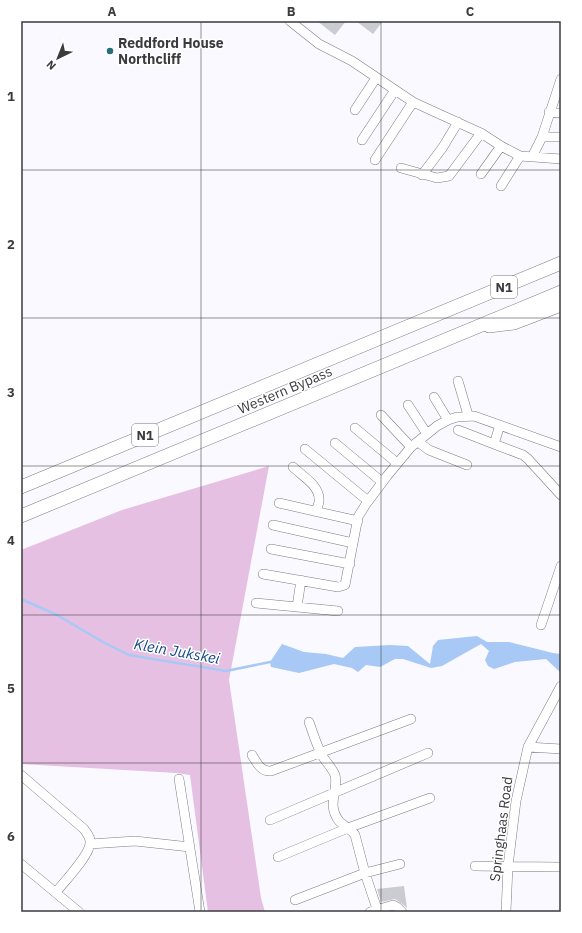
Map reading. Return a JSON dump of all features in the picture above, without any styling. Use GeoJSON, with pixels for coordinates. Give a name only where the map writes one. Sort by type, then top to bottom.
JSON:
{"type":"FeatureCollection","features":[{"type":"Feature","properties":{"kind":"highway"},"geometry":{"type":"LineString","coordinates":[[447,310],[561,254]]}},
{"type":"Feature","properties":{"kind":"highway","name":"Western Bypass"},"geometry":{"type":"LineString","coordinates":[[21,487],[561,263]]}},
{"type":"Feature","properties":{"kind":"highway","name":"Western Bypass"},"geometry":{"type":"LineString","coordinates":[[21,516],[561,292]]}},
{"type":"Feature","properties":{"kind":"highway"},"geometry":{"type":"LineString","coordinates":[[482,325],[496,326],[514,323],[561,305]]}},
{"type":"Feature","properties":{"kind":"street"},"geometry":{"type":"LineString","coordinates":[[290,21],[319,44],[352,61],[413,102],[481,133],[520,156],[561,159]]}},
{"type":"Feature","properties":{"kind":"street"},"geometry":{"type":"LineString","coordinates":[[355,110],[376,78]]}},
{"type":"Feature","properties":{"kind":"street"},"geometry":{"type":"LineString","coordinates":[[532,157],[542,137],[560,85]]}},
{"type":"Feature","properties":{"kind":"street"},"geometry":{"type":"LineString","coordinates":[[362,140],[395,90]]}},
{"type":"Feature","properties":{"kind":"street"},"geometry":{"type":"LineString","coordinates":[[375,160],[413,102]]}},
{"type":"Feature","properties":{"kind":"street"},"geometry":{"type":"LineString","coordinates":[[550,112],[561,113]]}},
{"type":"Feature","properties":{"kind":"street"},"geometry":{"type":"LineString","coordinates":[[422,175],[443,147],[458,122]]}},
{"type":"Feature","properties":{"kind":"street"},"geometry":{"type":"LineString","coordinates":[[401,168],[437,178],[446,177],[450,175],[481,133]]}},
{"type":"Feature","properties":{"kind":"street"},"geometry":{"type":"LineString","coordinates":[[542,137],[561,137]]}},
{"type":"Feature","properties":{"kind":"street"},"geometry":{"type":"LineString","coordinates":[[481,174],[501,146]]}},
{"type":"Feature","properties":{"kind":"street"},"geometry":{"type":"LineString","coordinates":[[501,186],[520,156]]}},
{"type":"Feature","properties":{"kind":"street"},"geometry":{"type":"LineString","coordinates":[[458,381],[468,415]]}},
{"type":"Feature","properties":{"kind":"street"},"geometry":{"type":"LineString","coordinates":[[434,396],[448,420]]}},
{"type":"Feature","properties":{"kind":"street"},"geometry":{"type":"LineString","coordinates":[[408,405],[428,434]]}},
{"type":"Feature","properties":{"kind":"street"},"geometry":{"type":"LineString","coordinates":[[264,574],[338,587],[343,586],[346,583],[358,517],[368,501],[397,463],[415,444],[448,420],[462,415],[474,416],[561,447]]}},
{"type":"Feature","properties":{"kind":"street"},"geometry":{"type":"LineString","coordinates":[[381,416],[415,444],[467,465]]}},
{"type":"Feature","properties":{"kind":"street"},"geometry":{"type":"LineString","coordinates":[[494,444],[500,425]]}},
{"type":"Feature","properties":{"kind":"street"},"geometry":{"type":"LineString","coordinates":[[355,428],[397,463]]}},
{"type":"Feature","properties":{"kind":"street"},"geometry":{"type":"LineString","coordinates":[[458,430],[522,455],[528,459],[561,495]]}},
{"type":"Feature","properties":{"kind":"street"},"geometry":{"type":"LineString","coordinates":[[335,443],[382,482]]}},
{"type":"Feature","properties":{"kind":"street"},"geometry":{"type":"LineString","coordinates":[[305,450],[368,501]]}},
{"type":"Feature","properties":{"kind":"street"},"geometry":{"type":"LineString","coordinates":[[293,468],[318,491],[320,500],[316,511]]}},
{"type":"Feature","properties":{"kind":"street"},"geometry":{"type":"LineString","coordinates":[[279,503],[358,521]]}},
{"type":"Feature","properties":{"kind":"street"},"geometry":{"type":"LineString","coordinates":[[273,525],[354,543]]}},
{"type":"Feature","properties":{"kind":"street"},"geometry":{"type":"LineString","coordinates":[[271,549],[350,564]]}},
{"type":"Feature","properties":{"kind":"street"},"geometry":{"type":"LineString","coordinates":[[542,625],[561,566]]}},
{"type":"Feature","properties":{"kind":"street"},"geometry":{"type":"LineString","coordinates":[[297,607],[301,580]]}},
{"type":"Feature","properties":{"kind":"street"},"geometry":{"type":"LineString","coordinates":[[256,604],[338,611]]}},
{"type":"Feature","properties":{"kind":"street","name":"Springhaas Road"},"geometry":{"type":"LineString","coordinates":[[506,912],[508,866],[516,800],[528,747],[561,686]]}},
{"type":"Feature","properties":{"kind":"street"},"geometry":{"type":"LineString","coordinates":[[252,755],[260,767],[268,772],[411,719]]}},
{"type":"Feature","properties":{"kind":"street"},"geometry":{"type":"LineString","coordinates":[[309,722],[321,753],[335,776],[332,803],[335,811],[339,820],[356,835],[373,911],[397,908],[402,912]]}},
{"type":"Feature","properties":{"kind":"street"},"geometry":{"type":"LineString","coordinates":[[528,747],[561,749]]}},
{"type":"Feature","properties":{"kind":"street"},"geometry":{"type":"LineString","coordinates":[[270,820],[428,753]]}},
{"type":"Feature","properties":{"kind":"street"},"geometry":{"type":"LineString","coordinates":[[21,775],[88,834],[90,844],[85,856],[56,892]]}},
{"type":"Feature","properties":{"kind":"street"},"geometry":{"type":"LineString","coordinates":[[180,779],[200,912]]}},
{"type":"Feature","properties":{"kind":"street"},"geometry":{"type":"LineString","coordinates":[[278,857],[348,828],[430,798]]}},
{"type":"Feature","properties":{"kind":"street"},"geometry":{"type":"LineString","coordinates":[[90,844],[135,841],[190,847]]}},
{"type":"Feature","properties":{"kind":"street"},"geometry":{"type":"LineString","coordinates":[[295,900],[364,873],[400,864]]}},
{"type":"Feature","properties":{"kind":"street"},"geometry":{"type":"LineString","coordinates":[[21,865],[79,912]]}},
{"type":"Feature","properties":{"kind":"street"},"geometry":{"type":"LineString","coordinates":[[475,866],[561,867]]}},
{"type":"Feature","properties":{"kind":"shaded area"},"geometry":{"type":"Polygon","coordinates":[[[269,466],[229,680],[261,898],[265,912],[208,912],[190,775],[21,764],[21,550],[122,510],[269,466]]]}},
{"type":"Feature","properties":{"kind":"water"},"geometry":{"type":"Polygon","coordinates":[[[477,636],[487,642],[509,642],[561,654],[561,673],[546,659],[515,662],[494,669],[488,666],[485,660],[489,651],[481,644],[442,666],[431,668],[403,659],[395,659],[380,667],[366,665],[358,672],[352,668],[334,664],[299,673],[271,667],[270,662],[282,644],[304,652],[326,654],[343,658],[355,647],[390,645],[408,646],[430,664],[433,646],[438,640],[477,636]]]}},
{"type":"Feature","properties":{"kind":"building"},"geometry":{"type":"Polygon","coordinates":[[[317,21],[346,21],[335,35],[317,21]]]}},
{"type":"Feature","properties":{"kind":"building"},"geometry":{"type":"Polygon","coordinates":[[[356,21],[383,21],[373,34],[356,21]]]}},
{"type":"Feature","properties":{"kind":"building"},"geometry":{"type":"Polygon","coordinates":[[[404,886],[407,908],[395,899],[381,902],[377,889],[404,886]]]}},
{"type":"Feature","properties":{"kind":"waterway","name":"Klein Jukskei"},"geometry":{"type":"LineString","coordinates":[[21,599],[57,615],[103,642],[129,655],[226,671],[270,662]]}},
{"type":"Feature","properties":{"kind":"place","name":"Reddford House Northcliff"},"geometry":{"type":"Point","coordinates":[110,51]}}]}
